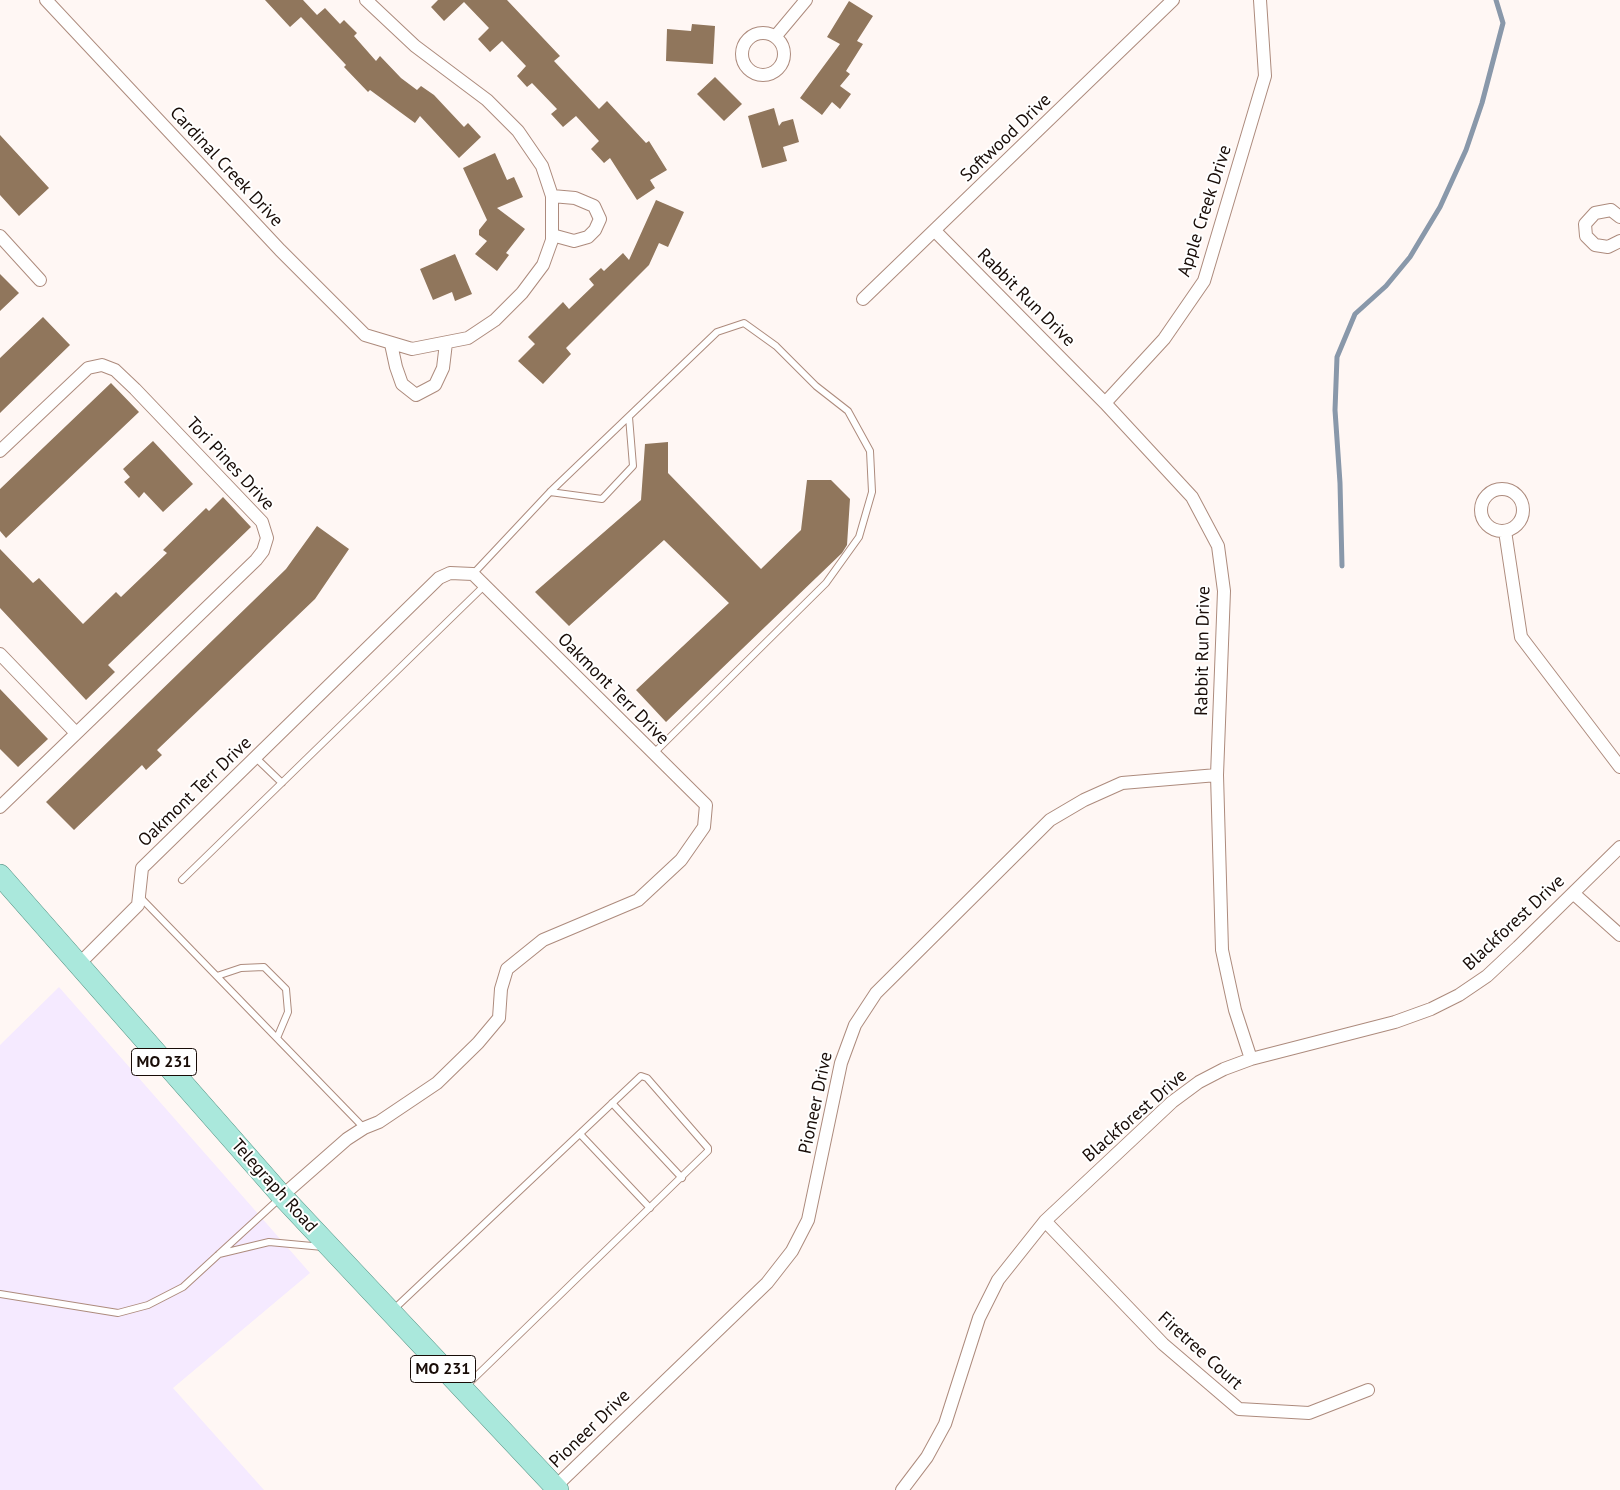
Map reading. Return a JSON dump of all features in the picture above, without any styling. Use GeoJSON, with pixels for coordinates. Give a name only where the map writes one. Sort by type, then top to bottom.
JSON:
{"type":"FeatureCollection","features":[{"type":"Feature","properties":{"kind":"main road","name":"Telegraph Road"},"geometry":{"type":"LineString","coordinates":[[0,875],[80,963],[282,1196],[556,1488]]}},
{"type":"Feature","properties":{"kind":"street","name":"Cardinal Creek Drive"},"geometry":{"type":"LineString","coordinates":[[46,0],[280,250],[365,335],[412,349],[468,338],[495,320],[522,294],[543,266],[552,236],[552,196],[542,166],[518,131],[487,100],[415,46],[366,0]]}},
{"type":"Feature","properties":{"kind":"street"},"geometry":{"type":"LineString","coordinates":[[776,38],[806,0]]}},
{"type":"Feature","properties":{"kind":"street","name":"Softwood Drive"},"geometry":{"type":"LineString","coordinates":[[863,299],[1173,0]]}},
{"type":"Feature","properties":{"kind":"street","name":"Apple Creek Drive"},"geometry":{"type":"LineString","coordinates":[[1105,403],[1164,339],[1204,281],[1265,76],[1260,0]]}},
{"type":"Feature","properties":{"kind":"street"},"geometry":{"type":"LineString","coordinates":[[552,196],[575,198],[594,206],[600,219],[595,230],[588,237],[574,241],[552,236]]}},
{"type":"Feature","properties":{"kind":"street"},"geometry":{"type":"LineString","coordinates":[[1620,217],[1611,210],[1595,213],[1585,224],[1586,236],[1595,245],[1608,247],[1620,241]]}},
{"type":"Feature","properties":{"kind":"street","name":"Rabbit Run Drive"},"geometry":{"type":"LineString","coordinates":[[935,231],[1105,403],[1192,497],[1218,546],[1224,591],[1217,775],[1222,950],[1235,1010],[1250,1059]]}},
{"type":"Feature","properties":{"kind":"street"},"geometry":{"type":"LineString","coordinates":[[0,236],[40,280]]}},
{"type":"Feature","properties":{"kind":"street"},"geometry":{"type":"LineString","coordinates":[[391,344],[402,384],[416,395],[435,385],[443,368],[446,343]]}},
{"type":"Feature","properties":{"kind":"street","name":"Tori Pines Drive"},"geometry":{"type":"LineString","coordinates":[[0,451],[88,368],[102,365],[115,370],[135,389],[262,522],[268,538],[263,551],[256,560],[0,807]]}},
{"type":"Feature","properties":{"kind":"street"},"geometry":{"type":"LineString","coordinates":[[1504,531],[1520,637],[1620,766]]}},
{"type":"Feature","properties":{"kind":"street","name":"Oakmont Terr Drive"},"geometry":{"type":"LineString","coordinates":[[80,963],[138,905],[142,868],[439,578],[450,573],[473,574],[706,806],[704,827],[681,860],[638,900],[543,940],[507,969],[501,990],[499,1018],[478,1043],[437,1083],[379,1122],[364,1128],[347,1139],[282,1196]]}},
{"type":"Feature","properties":{"kind":"street"},"geometry":{"type":"LineString","coordinates":[[0,654],[76,733]]}},
{"type":"Feature","properties":{"kind":"street","name":"Pioneer Drive"},"geometry":{"type":"LineString","coordinates":[[556,1488],[768,1283],[792,1251],[808,1220],[841,1063],[855,1025],[876,993],[1050,820],[1084,800],[1122,783],[1217,775]]}},
{"type":"Feature","properties":{"kind":"street","name":"Blackforest Drive"},"geometry":{"type":"LineString","coordinates":[[902,1490],[927,1458],[945,1424],[979,1318],[998,1280],[1045,1221],[1172,1102],[1199,1082],[1224,1069],[1250,1059],[1395,1022],[1431,1009],[1459,995],[1487,976],[1620,847]]}},
{"type":"Feature","properties":{"kind":"street"},"geometry":{"type":"LineString","coordinates":[[1573,893],[1620,935]]}},
{"type":"Feature","properties":{"kind":"street","name":"Firetree Court"},"geometry":{"type":"LineString","coordinates":[[1045,1221],[1163,1344],[1238,1410],[1309,1413],[1368,1390]]}},
{"type":"Feature","properties":{"kind":"lane"},"geometry":{"type":"LineString","coordinates":[[473,574],[550,492],[717,332],[744,323],[776,346],[816,386],[848,411],[870,451],[872,492],[859,537],[832,575],[653,754]]}},
{"type":"Feature","properties":{"kind":"lane"},"geometry":{"type":"LineString","coordinates":[[550,492],[602,499],[632,466],[629,417]]}},
{"type":"Feature","properties":{"kind":"lane"},"geometry":{"type":"LineString","coordinates":[[182,880],[485,586]]}},
{"type":"Feature","properties":{"kind":"lane"},"geometry":{"type":"LineString","coordinates":[[255,757],[282,783]]}},
{"type":"Feature","properties":{"kind":"lane"},"geometry":{"type":"LineString","coordinates":[[139,896],[364,1128]]}},
{"type":"Feature","properties":{"kind":"lane"},"geometry":{"type":"LineString","coordinates":[[217,976],[241,968],[264,967],[286,989],[288,1012],[277,1038]]}},
{"type":"Feature","properties":{"kind":"lane"},"geometry":{"type":"LineString","coordinates":[[390,1312],[640,1076],[647,1078],[708,1148],[706,1154],[462,1390]]}},
{"type":"Feature","properties":{"kind":"lane"},"geometry":{"type":"LineString","coordinates":[[612,1103],[682,1178]]}},
{"type":"Feature","properties":{"kind":"lane"},"geometry":{"type":"LineString","coordinates":[[580,1134],[650,1208]]}},
{"type":"Feature","properties":{"kind":"lane"},"geometry":{"type":"LineString","coordinates":[[0,1294],[118,1313],[148,1306],[183,1287],[282,1196]]}},
{"type":"Feature","properties":{"kind":"lane"},"geometry":{"type":"LineString","coordinates":[[218,1255],[269,1242],[330,1248]]}},
{"type":"Feature","properties":{"kind":"shaded area"},"geometry":{"type":"Polygon","coordinates":[[[59,987],[310,1273],[173,1388],[264,1490],[0,1490],[0,1045],[59,987]]]}},
{"type":"Feature","properties":{"kind":"building"},"geometry":{"type":"Polygon","coordinates":[[[265,0],[303,0],[317,15],[325,8],[340,24],[344,20],[357,33],[354,36],[376,61],[380,56],[401,78],[417,90],[421,86],[434,95],[464,127],[468,123],[481,137],[459,158],[420,116],[415,123],[370,90],[368,92],[344,67],[346,65],[301,17],[290,27],[265,0]]]}},
{"type":"Feature","properties":{"kind":"building"},"geometry":{"type":"Polygon","coordinates":[[[438,0],[507,0],[560,56],[554,61],[599,109],[607,101],[646,143],[649,141],[667,170],[650,180],[655,188],[637,200],[610,158],[604,163],[591,149],[599,141],[576,116],[563,127],[551,114],[557,109],[532,83],[527,87],[517,76],[526,66],[502,41],[490,52],[478,39],[489,28],[464,2],[444,21],[431,7],[438,0]]]}},
{"type":"Feature","properties":{"kind":"building"},"geometry":{"type":"Polygon","coordinates":[[[849,1],[873,16],[857,41],[863,44],[846,71],[850,74],[840,86],[851,94],[840,109],[832,102],[822,115],[800,98],[840,44],[827,37],[849,1]]]}},
{"type":"Feature","properties":{"kind":"building"},"geometry":{"type":"Polygon","coordinates":[[[692,24],[715,26],[713,64],[666,61],[667,29],[691,31],[692,24]]]}},
{"type":"Feature","properties":{"kind":"building"},"geometry":{"type":"Polygon","coordinates":[[[715,77],[742,104],[724,121],[697,94],[715,77]]]}},
{"type":"Feature","properties":{"kind":"building"},"geometry":{"type":"Polygon","coordinates":[[[774,108],[779,126],[782,122],[793,119],[799,142],[783,147],[787,161],[762,168],[748,116],[774,108]]]}},
{"type":"Feature","properties":{"kind":"building"},"geometry":{"type":"Polygon","coordinates":[[[0,135],[49,188],[19,216],[0,195],[0,135]]]}},
{"type":"Feature","properties":{"kind":"building"},"geometry":{"type":"Polygon","coordinates":[[[495,153],[507,180],[514,177],[523,197],[497,208],[525,229],[506,253],[509,255],[497,271],[475,254],[487,241],[479,235],[479,230],[487,220],[463,168],[495,153]]]}},
{"type":"Feature","properties":{"kind":"building"},"geometry":{"type":"Polygon","coordinates":[[[656,200],[684,212],[668,247],[659,243],[649,265],[566,348],[571,354],[543,384],[518,361],[535,344],[528,337],[563,302],[569,309],[594,285],[589,279],[601,268],[604,271],[623,253],[629,260],[656,200]]]}},
{"type":"Feature","properties":{"kind":"building"},"geometry":{"type":"Polygon","coordinates":[[[455,254],[472,294],[455,301],[452,292],[433,300],[420,269],[455,254]]]}},
{"type":"Feature","properties":{"kind":"building"},"geometry":{"type":"Polygon","coordinates":[[[0,274],[19,293],[0,311],[0,274]]]}},
{"type":"Feature","properties":{"kind":"building"},"geometry":{"type":"Polygon","coordinates":[[[43,317],[70,345],[0,413],[0,358],[43,317]]]}},
{"type":"Feature","properties":{"kind":"building"},"geometry":{"type":"Polygon","coordinates":[[[111,383],[139,412],[6,538],[0,531],[0,489],[111,383]]]}},
{"type":"Feature","properties":{"kind":"building"},"geometry":{"type":"Polygon","coordinates":[[[153,441],[193,484],[163,512],[144,492],[139,498],[124,482],[130,477],[123,469],[153,441]]]}},
{"type":"Feature","properties":{"kind":"building"},"geometry":{"type":"Polygon","coordinates":[[[668,442],[668,473],[761,569],[801,530],[807,480],[831,480],[850,499],[847,545],[842,553],[666,722],[636,690],[729,603],[664,540],[569,626],[535,592],[641,500],[645,444],[668,442]]]}},
{"type":"Feature","properties":{"kind":"building"},"geometry":{"type":"Polygon","coordinates":[[[223,497],[251,527],[108,665],[115,672],[86,700],[0,608],[0,549],[33,583],[39,578],[83,624],[116,592],[121,597],[167,553],[163,550],[206,508],[209,511],[223,497]]]}},
{"type":"Feature","properties":{"kind":"building"},"geometry":{"type":"Polygon","coordinates":[[[317,526],[349,549],[315,599],[157,750],[162,755],[146,770],[142,765],[74,830],[46,802],[286,569],[317,526]]]}},
{"type":"Feature","properties":{"kind":"building"},"geometry":{"type":"Polygon","coordinates":[[[0,689],[48,739],[18,767],[0,749],[0,689]]]}},
{"type":"Feature","properties":{"kind":"waterway"},"geometry":{"type":"LineString","coordinates":[[1342,566],[1340,483],[1335,410],[1337,357],[1355,314],[1386,286],[1410,257],[1440,207],[1466,150],[1482,103],[1503,23],[1496,0]]}}]}
